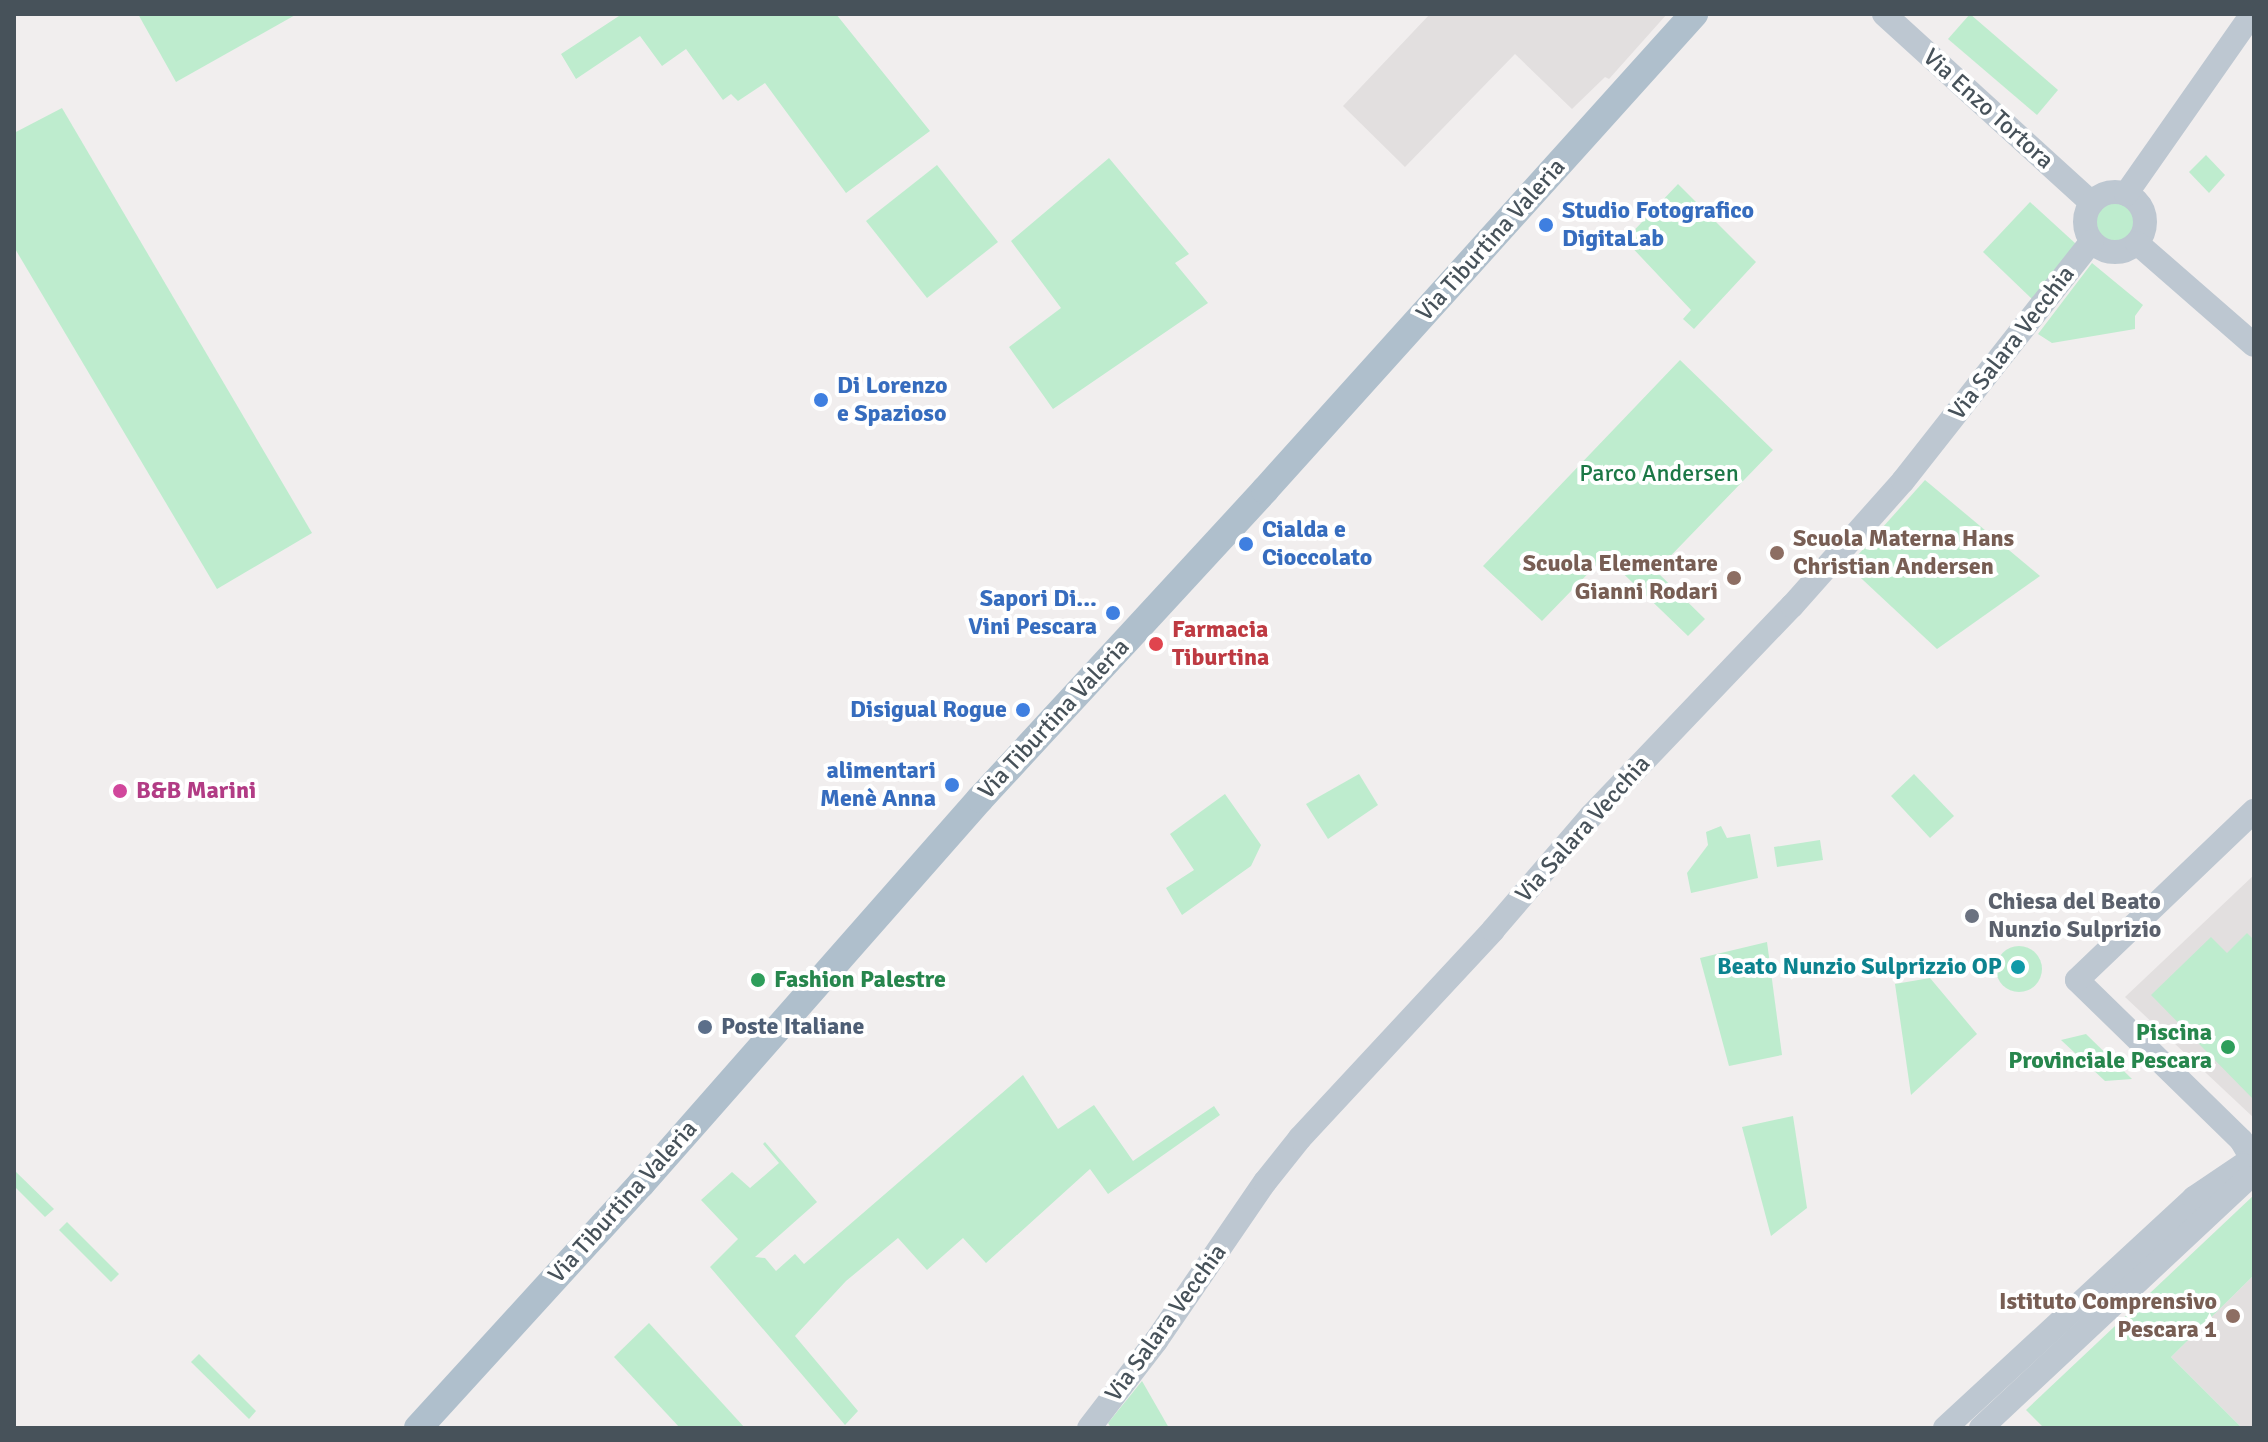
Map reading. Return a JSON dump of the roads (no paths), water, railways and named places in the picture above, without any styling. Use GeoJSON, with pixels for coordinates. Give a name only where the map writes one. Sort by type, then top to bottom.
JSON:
{"type":"FeatureCollection","features":[{"type":"Feature","properties":{"kind":"main road","name":"Via Tiburtina Valeria"},"geometry":{"type":"LineString","coordinates":[[418,1428],[641,1184],[980,799],[1321,429],[1694,14]]}},
{"type":"Feature","properties":{"kind":"street","name":"Via Enzo Tortora"},"geometry":{"type":"LineString","coordinates":[[1884,14],[2092,203]]}},
{"type":"Feature","properties":{"kind":"street"},"geometry":{"type":"LineString","coordinates":[[2126,194],[2252,14]]}},
{"type":"Feature","properties":{"kind":"street"},"geometry":{"type":"LineString","coordinates":[[2108,193],[2126,194],[2141,207],[2145,225],[2137,243],[2114,252],[2092,241],[2085,222],[2092,203],[2108,193]]}},
{"type":"Feature","properties":{"kind":"street","name":"Via Salara Vecchia"},"geometry":{"type":"LineString","coordinates":[[1089,1428],[1156,1341],[1265,1182],[1317,1118],[1493,930],[1591,816],[1792,606],[1903,481],[2092,241]]}},
{"type":"Feature","properties":{"kind":"street"},"geometry":{"type":"LineString","coordinates":[[2137,243],[2254,345]]}},
{"type":"Feature","properties":{"kind":"street"},"geometry":{"type":"LineString","coordinates":[[2250,1165],[2241,1140],[2077,980],[2254,811]]}},
{"type":"Feature","properties":{"kind":"street"},"geometry":{"type":"LineString","coordinates":[[1945,1428],[2194,1198],[2250,1165]]}},
{"type":"Feature","properties":{"kind":"street"},"geometry":{"type":"LineString","coordinates":[[1981,1428],[2250,1165]]}},
{"type":"Feature","properties":{"kind":"place","name":"Studio Fotografico DigitaLab"},"geometry":{"type":"Point","coordinates":[1546,225]}},
{"type":"Feature","properties":{"kind":"place","name":"Di Lorenzo e Spazioso"},"geometry":{"type":"Point","coordinates":[821,400]}},
{"type":"Feature","properties":{"kind":"place","name":"Cialda e Cioccolato"},"geometry":{"type":"Point","coordinates":[1246,544]}},
{"type":"Feature","properties":{"kind":"place","name":"Scuola Materna Hans Christian Andersen"},"geometry":{"type":"Point","coordinates":[1777,553]}},
{"type":"Feature","properties":{"kind":"place","name":"Scuola Elementare Gianni Rodari"},"geometry":{"type":"Point","coordinates":[1734,578]}},
{"type":"Feature","properties":{"kind":"place","name":"Sapori Di... Vini Pescara"},"geometry":{"type":"Point","coordinates":[1113,613]}},
{"type":"Feature","properties":{"kind":"place","name":"Farmacia Tiburtina"},"geometry":{"type":"Point","coordinates":[1156,644]}},
{"type":"Feature","properties":{"kind":"place","name":"Disigual Rogue"},"geometry":{"type":"Point","coordinates":[1023,710]}},
{"type":"Feature","properties":{"kind":"place","name":"alimentari Menè Anna"},"geometry":{"type":"Point","coordinates":[952,785]}},
{"type":"Feature","properties":{"kind":"place","name":"B&B Marini"},"geometry":{"type":"Point","coordinates":[120,791]}},
{"type":"Feature","properties":{"kind":"place","name":"Chiesa del Beato Nunzio Sulprizio"},"geometry":{"type":"Point","coordinates":[1972,916]}},
{"type":"Feature","properties":{"kind":"place","name":"Beato Nunzio Sulprizzio OP"},"geometry":{"type":"Point","coordinates":[2018,967]}},
{"type":"Feature","properties":{"kind":"place","name":"Fashion Palestre"},"geometry":{"type":"Point","coordinates":[758,980]}},
{"type":"Feature","properties":{"kind":"place","name":"Poste Italiane"},"geometry":{"type":"Point","coordinates":[705,1027]}},
{"type":"Feature","properties":{"kind":"place","name":"Piscina Provinciale Pescara"},"geometry":{"type":"Point","coordinates":[2228,1047]}},
{"type":"Feature","properties":{"kind":"place","name":"Istituto Comprensivo Pescara 1"},"geometry":{"type":"Point","coordinates":[2233,1316]}},
{"type":"Feature","properties":{"kind":"park label","name":"Parco Andersen"},"geometry":{"type":"Point","coordinates":[1659,474]}}]}
